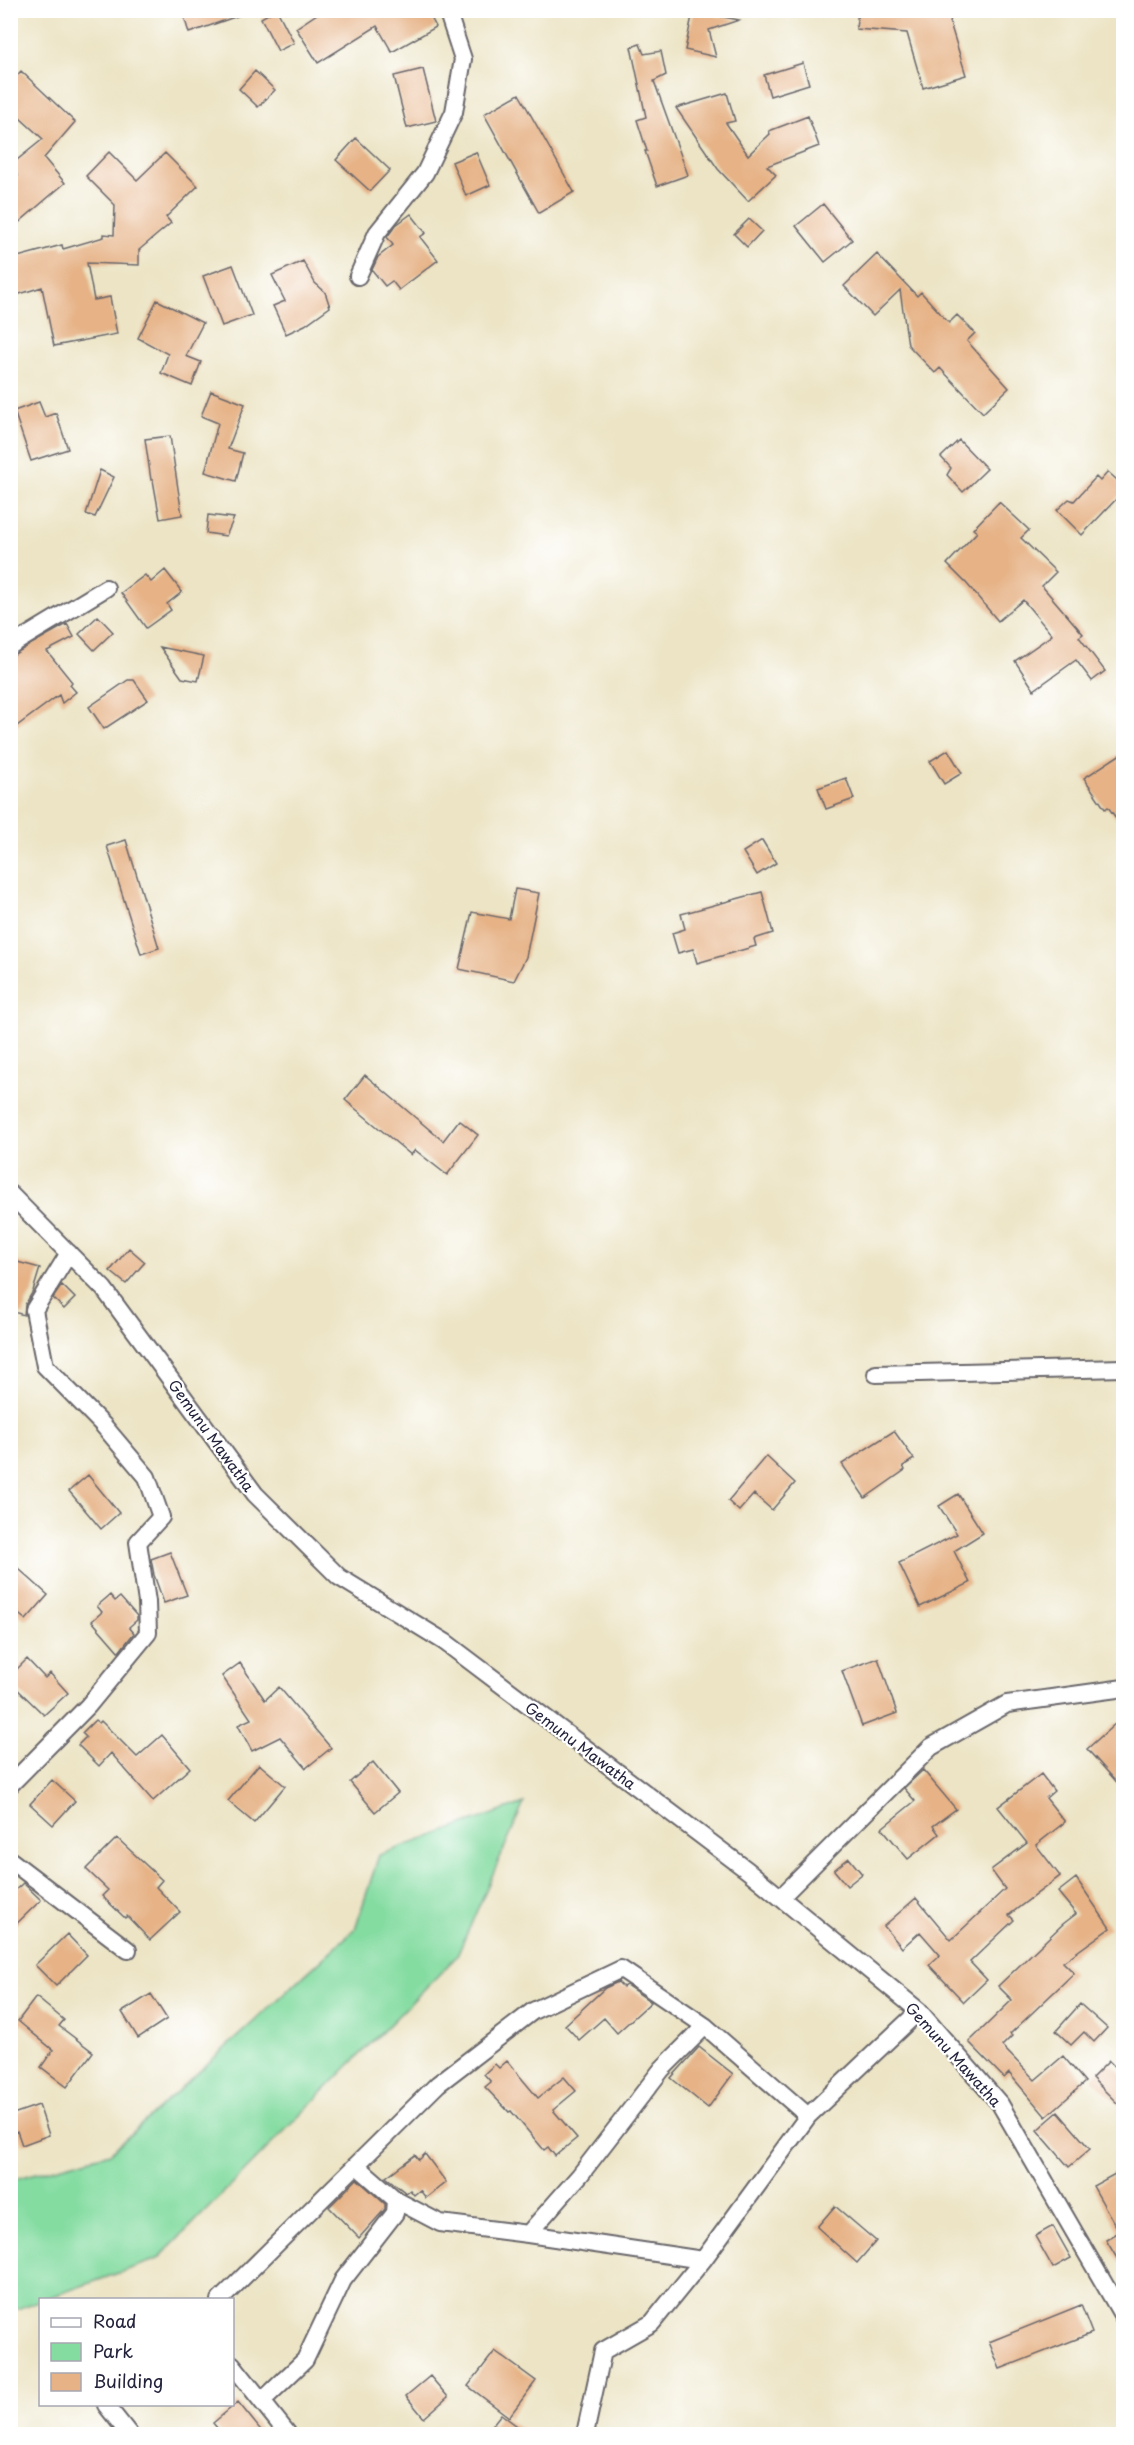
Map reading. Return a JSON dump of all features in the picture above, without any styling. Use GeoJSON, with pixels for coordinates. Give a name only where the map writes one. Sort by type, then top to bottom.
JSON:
{"type":"FeatureCollection","features":[{"type":"Feature","properties":{"kind":"street"},"geometry":{"type":"LineString","coordinates":[[358,276],[377,233],[424,173],[453,112],[463,59],[447,10]]}},
{"type":"Feature","properties":{"kind":"street"},"geometry":{"type":"LineString","coordinates":[[10,646],[106,588]]}},
{"type":"Feature","properties":{"kind":"street","name":"Gemunu Mawatha"},"geometry":{"type":"LineString","coordinates":[[10,1194],[105,1289],[255,1494],[339,1576],[445,1642],[747,1870],[919,2011],[1000,2104],[1124,2318]]}},
{"type":"Feature","properties":{"kind":"street"},"geometry":{"type":"LineString","coordinates":[[10,1785],[88,1706],[148,1633],[147,1602],[138,1542],[161,1517],[147,1477],[103,1425],[45,1366],[34,1310],[69,1253]]}},
{"type":"Feature","properties":{"kind":"street"},"geometry":{"type":"LineString","coordinates":[[876,1374],[1124,1368]]}},
{"type":"Feature","properties":{"kind":"street"},"geometry":{"type":"LineString","coordinates":[[781,1898],[931,1747],[1007,1704],[1124,1688]]}},
{"type":"Feature","properties":{"kind":"street"},"geometry":{"type":"LineString","coordinates":[[10,1860],[128,1950]]}},
{"type":"Feature","properties":{"kind":"street"},"geometry":{"type":"LineString","coordinates":[[222,2298],[438,2084],[533,2011],[621,1969],[705,2026],[808,2116]]}},
{"type":"Feature","properties":{"kind":"street"},"geometry":{"type":"LineString","coordinates":[[585,2434],[603,2351],[652,2323],[703,2260],[808,2116],[919,2011]]}},
{"type":"Feature","properties":{"kind":"street"},"geometry":{"type":"LineString","coordinates":[[528,2234],[580,2175],[662,2069],[705,2026]]}},
{"type":"Feature","properties":{"kind":"street"},"geometry":{"type":"LineString","coordinates":[[356,2165],[396,2200],[440,2223],[703,2260]]}},
{"type":"Feature","properties":{"kind":"street"},"geometry":{"type":"LineString","coordinates":[[262,2401],[305,2360],[343,2280],[395,2213],[396,2200]]}},
{"type":"Feature","properties":{"kind":"street"},"geometry":{"type":"LineString","coordinates":[[234,2366],[288,2434]]}},
{"type":"Feature","properties":{"kind":"street"},"geometry":{"type":"LineString","coordinates":[[108,2406],[129,2434]]}},
{"type":"Feature","properties":{"kind":"green space"},"geometry":{"type":"Polygon","coordinates":[[[524,1803],[457,1956],[158,2259],[48,2298],[39,2298],[39,2301],[11,2311],[11,2180],[110,2153],[355,1929],[379,1855],[524,1803]]]}},
{"type":"Feature","properties":{"kind":"building"},"geometry":{"type":"Polygon","coordinates":[[[182,10],[245,10],[246,13],[189,33],[182,10]]]}},
{"type":"Feature","properties":{"kind":"building"},"geometry":{"type":"Polygon","coordinates":[[[275,10],[294,43],[278,51],[261,18],[275,10]]]}},
{"type":"Feature","properties":{"kind":"building"},"geometry":{"type":"Polygon","coordinates":[[[323,10],[427,10],[436,27],[392,52],[377,26],[318,63],[296,28],[323,10]]]}},
{"type":"Feature","properties":{"kind":"building"},"geometry":{"type":"Polygon","coordinates":[[[858,10],[952,10],[950,23],[966,75],[923,88],[907,33],[856,29],[858,10]]]}},
{"type":"Feature","properties":{"kind":"building"},"geometry":{"type":"Polygon","coordinates":[[[693,11],[739,20],[709,30],[716,57],[685,50],[693,11]]]}},
{"type":"Feature","properties":{"kind":"building"},"geometry":{"type":"Polygon","coordinates":[[[640,44],[644,54],[661,51],[666,75],[654,81],[688,175],[657,186],[637,120],[646,117],[631,47],[640,44]]]}},
{"type":"Feature","properties":{"kind":"building"},"geometry":{"type":"Polygon","coordinates":[[[803,63],[809,84],[770,96],[764,75],[803,63]]]}},
{"type":"Feature","properties":{"kind":"building"},"geometry":{"type":"Polygon","coordinates":[[[423,69],[436,121],[407,128],[394,76],[423,69]]]}},
{"type":"Feature","properties":{"kind":"building"},"geometry":{"type":"Polygon","coordinates":[[[21,71],[75,122],[44,158],[65,183],[10,230],[10,182],[18,176],[12,164],[43,139],[10,109],[10,83],[21,71]]]}},
{"type":"Feature","properties":{"kind":"building"},"geometry":{"type":"Polygon","coordinates":[[[255,71],[275,90],[258,107],[239,89],[255,71]]]}},
{"type":"Feature","properties":{"kind":"building"},"geometry":{"type":"Polygon","coordinates":[[[727,93],[735,121],[726,123],[748,155],[770,134],[769,131],[808,116],[819,146],[767,166],[776,175],[748,201],[718,169],[676,108],[727,93]]]}},
{"type":"Feature","properties":{"kind":"building"},"geometry":{"type":"Polygon","coordinates":[[[519,94],[574,192],[539,213],[484,114],[519,94]]]}},
{"type":"Feature","properties":{"kind":"building"},"geometry":{"type":"Polygon","coordinates":[[[356,138],[390,170],[370,191],[336,160],[356,138]]]}},
{"type":"Feature","properties":{"kind":"building"},"geometry":{"type":"Polygon","coordinates":[[[109,152],[137,180],[165,153],[198,186],[166,217],[171,223],[139,250],[139,265],[87,263],[94,300],[110,297],[117,334],[54,346],[42,287],[10,297],[10,259],[62,245],[63,249],[104,237],[104,234],[114,235],[115,205],[86,176],[109,152]]]}},
{"type":"Feature","properties":{"kind":"building"},"geometry":{"type":"Polygon","coordinates":[[[476,152],[490,185],[466,196],[452,162],[476,152]]]}},
{"type":"Feature","properties":{"kind":"building"},"geometry":{"type":"Polygon","coordinates":[[[823,204],[852,240],[825,262],[796,226],[823,204]]]}},
{"type":"Feature","properties":{"kind":"building"},"geometry":{"type":"Polygon","coordinates":[[[411,214],[426,233],[420,237],[438,260],[399,290],[392,281],[385,286],[372,270],[378,257],[393,245],[387,237],[396,225],[411,214]]]}},
{"type":"Feature","properties":{"kind":"building"},"geometry":{"type":"Polygon","coordinates":[[[749,219],[762,231],[747,247],[734,234],[749,219]]]}},
{"type":"Feature","properties":{"kind":"building"},"geometry":{"type":"Polygon","coordinates":[[[877,254],[917,296],[921,292],[949,323],[957,315],[975,333],[967,341],[1009,388],[983,413],[940,368],[935,373],[908,345],[900,290],[873,316],[844,286],[877,254]]]}},
{"type":"Feature","properties":{"kind":"building"},"geometry":{"type":"Polygon","coordinates":[[[303,261],[315,283],[325,292],[330,307],[305,325],[286,334],[273,306],[285,301],[272,275],[303,261]]]}},
{"type":"Feature","properties":{"kind":"building"},"geometry":{"type":"Polygon","coordinates":[[[233,265],[252,315],[222,326],[203,276],[233,265]]]}},
{"type":"Feature","properties":{"kind":"building"},"geometry":{"type":"Polygon","coordinates":[[[157,300],[203,323],[186,356],[201,362],[192,386],[161,373],[168,354],[138,338],[157,300]]]}},
{"type":"Feature","properties":{"kind":"building"},"geometry":{"type":"Polygon","coordinates":[[[211,391],[245,404],[228,449],[243,453],[236,481],[205,472],[218,423],[201,416],[211,391]]]}},
{"type":"Feature","properties":{"kind":"building"},"geometry":{"type":"Polygon","coordinates":[[[39,402],[45,417],[56,413],[68,449],[31,461],[14,411],[39,402]]]}},
{"type":"Feature","properties":{"kind":"building"},"geometry":{"type":"Polygon","coordinates":[[[170,436],[182,515],[160,519],[145,439],[170,436]]]}},
{"type":"Feature","properties":{"kind":"building"},"geometry":{"type":"Polygon","coordinates":[[[959,440],[987,469],[963,492],[947,475],[951,468],[941,457],[959,440]]]}},
{"type":"Feature","properties":{"kind":"building"},"geometry":{"type":"Polygon","coordinates":[[[100,470],[114,477],[95,517],[86,514],[100,470]]]}},
{"type":"Feature","properties":{"kind":"building"},"geometry":{"type":"Polygon","coordinates":[[[1108,472],[1124,486],[1124,491],[1082,535],[1057,510],[1069,499],[1074,501],[1096,477],[1100,481],[1108,472]]]}},
{"type":"Feature","properties":{"kind":"building"},"geometry":{"type":"Polygon","coordinates":[[[999,502],[1029,530],[1021,538],[1056,572],[1042,586],[1083,634],[1079,637],[1105,671],[1092,681],[1076,660],[1034,690],[1015,661],[1052,635],[1023,600],[998,621],[947,564],[977,532],[973,529],[999,502]]]}},
{"type":"Feature","properties":{"kind":"building"},"geometry":{"type":"Polygon","coordinates":[[[208,515],[234,518],[226,536],[206,533],[208,515]]]}},
{"type":"Feature","properties":{"kind":"building"},"geometry":{"type":"Polygon","coordinates":[[[165,570],[182,592],[167,604],[171,610],[146,628],[121,593],[145,575],[151,582],[165,570]]]}},
{"type":"Feature","properties":{"kind":"building"},"geometry":{"type":"Polygon","coordinates":[[[98,616],[113,632],[94,650],[79,634],[98,616]]]}},
{"type":"Feature","properties":{"kind":"building"},"geometry":{"type":"Polygon","coordinates":[[[67,624],[74,637],[47,651],[72,682],[70,685],[76,692],[62,703],[59,695],[10,731],[10,656],[67,624]]]}},
{"type":"Feature","properties":{"kind":"building"},"geometry":{"type":"Polygon","coordinates":[[[160,647],[204,656],[198,681],[182,678],[160,647]]]}},
{"type":"Feature","properties":{"kind":"building"},"geometry":{"type":"Polygon","coordinates":[[[128,680],[134,680],[148,700],[104,729],[89,707],[128,680]]]}},
{"type":"Feature","properties":{"kind":"building"},"geometry":{"type":"Polygon","coordinates":[[[948,750],[962,773],[944,784],[930,761],[948,750]]]}},
{"type":"Feature","properties":{"kind":"building"},"geometry":{"type":"Polygon","coordinates":[[[1124,752],[1124,829],[1108,807],[1105,809],[1084,778],[1124,752]]]}},
{"type":"Feature","properties":{"kind":"building"},"geometry":{"type":"Polygon","coordinates":[[[846,778],[854,799],[826,809],[818,788],[846,778]]]}},
{"type":"Feature","properties":{"kind":"building"},"geometry":{"type":"Polygon","coordinates":[[[126,840],[159,948],[141,954],[107,846],[126,840]]]}},
{"type":"Feature","properties":{"kind":"building"},"geometry":{"type":"Polygon","coordinates":[[[762,840],[776,863],[757,875],[743,852],[762,840]]]}},
{"type":"Feature","properties":{"kind":"building"},"geometry":{"type":"Polygon","coordinates":[[[515,889],[539,893],[526,957],[514,981],[459,969],[472,912],[509,919],[515,889]]]}},
{"type":"Feature","properties":{"kind":"building"},"geometry":{"type":"Polygon","coordinates":[[[762,892],[773,933],[754,939],[756,946],[697,963],[693,949],[678,953],[672,933],[685,929],[681,914],[762,892]]]}},
{"type":"Feature","properties":{"kind":"building"},"geometry":{"type":"Polygon","coordinates":[[[365,1075],[443,1141],[459,1120],[478,1135],[447,1175],[415,1150],[411,1155],[345,1100],[365,1075]]]}},
{"type":"Feature","properties":{"kind":"building"},"geometry":{"type":"Polygon","coordinates":[[[129,1248],[145,1262],[126,1284],[110,1271],[129,1248]]]}},
{"type":"Feature","properties":{"kind":"building"},"geometry":{"type":"Polygon","coordinates":[[[10,1260],[40,1268],[33,1291],[25,1305],[24,1315],[10,1311],[10,1260]]]}},
{"type":"Feature","properties":{"kind":"building"},"geometry":{"type":"Polygon","coordinates":[[[62,1285],[75,1298],[64,1309],[53,1298],[62,1285]]]}},
{"type":"Feature","properties":{"kind":"building"},"geometry":{"type":"Polygon","coordinates":[[[894,1431],[914,1459],[903,1466],[905,1470],[865,1498],[842,1464],[894,1431]]]}},
{"type":"Feature","properties":{"kind":"building"},"geometry":{"type":"Polygon","coordinates":[[[766,1456],[795,1483],[772,1510],[754,1494],[739,1511],[728,1501],[766,1456]]]}},
{"type":"Feature","properties":{"kind":"building"},"geometry":{"type":"Polygon","coordinates":[[[88,1475],[119,1513],[101,1529],[69,1491],[88,1475]]]}},
{"type":"Feature","properties":{"kind":"building"},"geometry":{"type":"Polygon","coordinates":[[[958,1494],[983,1533],[954,1551],[970,1583],[920,1607],[899,1563],[957,1534],[939,1506],[958,1494]]]}},
{"type":"Feature","properties":{"kind":"building"},"geometry":{"type":"Polygon","coordinates":[[[170,1552],[187,1595],[164,1603],[151,1559],[170,1552]]]}},
{"type":"Feature","properties":{"kind":"building"},"geometry":{"type":"Polygon","coordinates":[[[10,1561],[48,1595],[26,1620],[10,1607],[10,1561]]]}},
{"type":"Feature","properties":{"kind":"building"},"geometry":{"type":"Polygon","coordinates":[[[110,1595],[115,1601],[120,1597],[137,1616],[137,1620],[129,1627],[134,1633],[119,1652],[92,1621],[102,1612],[97,1606],[110,1595]]]}},
{"type":"Feature","properties":{"kind":"building"},"geometry":{"type":"Polygon","coordinates":[[[878,1658],[897,1713],[862,1726],[842,1671],[878,1658]]]}},
{"type":"Feature","properties":{"kind":"building"},"geometry":{"type":"Polygon","coordinates":[[[27,1659],[45,1678],[50,1673],[68,1693],[44,1715],[10,1682],[10,1676],[27,1659]]]}},
{"type":"Feature","properties":{"kind":"building"},"geometry":{"type":"Polygon","coordinates":[[[240,1663],[265,1700],[279,1687],[331,1748],[306,1768],[280,1737],[252,1751],[238,1725],[251,1719],[222,1676],[240,1663]]]}},
{"type":"Feature","properties":{"kind":"building"},"geometry":{"type":"Polygon","coordinates":[[[95,1720],[99,1723],[101,1721],[137,1757],[162,1735],[190,1768],[153,1801],[111,1753],[99,1766],[78,1745],[86,1737],[82,1733],[95,1720]]]}},
{"type":"Feature","properties":{"kind":"building"},"geometry":{"type":"Polygon","coordinates":[[[1116,1723],[1124,1731],[1124,1790],[1087,1749],[1116,1723]]]}},
{"type":"Feature","properties":{"kind":"building"},"geometry":{"type":"Polygon","coordinates":[[[373,1762],[398,1793],[375,1812],[350,1782],[373,1762]]]}},
{"type":"Feature","properties":{"kind":"building"},"geometry":{"type":"Polygon","coordinates":[[[259,1764],[285,1786],[254,1823],[228,1801],[259,1764]]]}},
{"type":"Feature","properties":{"kind":"building"},"geometry":{"type":"Polygon","coordinates":[[[923,1770],[956,1809],[933,1826],[939,1834],[908,1859],[882,1828],[915,1801],[904,1788],[923,1770]]]}},
{"type":"Feature","properties":{"kind":"building"},"geometry":{"type":"Polygon","coordinates":[[[1041,1774],[1054,1791],[1046,1798],[1065,1822],[1036,1845],[1060,1876],[1009,1915],[1014,1920],[970,1962],[987,1980],[964,2002],[929,1965],[940,1955],[920,1932],[902,1948],[884,1926],[916,1898],[951,1940],[1005,1889],[991,1870],[1027,1843],[998,1807],[1041,1774]]]}},
{"type":"Feature","properties":{"kind":"building"},"geometry":{"type":"Polygon","coordinates":[[[52,1780],[75,1801],[53,1825],[30,1804],[52,1780]]]}},
{"type":"Feature","properties":{"kind":"building"},"geometry":{"type":"Polygon","coordinates":[[[117,1838],[162,1880],[156,1887],[180,1912],[150,1940],[127,1916],[125,1918],[102,1896],[108,1890],[86,1869],[117,1838]]]}},
{"type":"Feature","properties":{"kind":"building"},"geometry":{"type":"Polygon","coordinates":[[[849,1858],[862,1874],[847,1886],[834,1870],[849,1858]]]}},
{"type":"Feature","properties":{"kind":"building"},"geometry":{"type":"Polygon","coordinates":[[[1076,1878],[1110,1928],[1063,1962],[1074,1973],[1010,2034],[1012,2036],[1002,2046],[1035,2080],[1063,2056],[1085,2082],[1046,2117],[1009,2073],[1004,2078],[969,2042],[1012,2000],[998,1986],[1076,1914],[1058,1892],[1076,1878]]]}},
{"type":"Feature","properties":{"kind":"building"},"geometry":{"type":"Polygon","coordinates":[[[23,1883],[41,1900],[10,1930],[10,1895],[23,1883]]]}},
{"type":"Feature","properties":{"kind":"building"},"geometry":{"type":"Polygon","coordinates":[[[67,1934],[87,1955],[56,1986],[35,1965],[67,1934]]]}},
{"type":"Feature","properties":{"kind":"building"},"geometry":{"type":"Polygon","coordinates":[[[618,1982],[651,2002],[617,2033],[604,2018],[579,2040],[565,2025],[605,1988],[618,1982]]]}},
{"type":"Feature","properties":{"kind":"building"},"geometry":{"type":"Polygon","coordinates":[[[151,1994],[167,2019],[138,2038],[122,2012],[151,1994]]]}},
{"type":"Feature","properties":{"kind":"building"},"geometry":{"type":"Polygon","coordinates":[[[36,1997],[64,2020],[59,2026],[93,2052],[67,2087],[41,2067],[53,2050],[18,2021],[36,1997]]]}},
{"type":"Feature","properties":{"kind":"building"},"geometry":{"type":"Polygon","coordinates":[[[1080,2004],[1107,2028],[1094,2042],[1084,2032],[1071,2045],[1056,2031],[1080,2004]]]}},
{"type":"Feature","properties":{"kind":"building"},"geometry":{"type":"Polygon","coordinates":[[[699,2047],[733,2074],[708,2108],[671,2078],[699,2047]]]}},
{"type":"Feature","properties":{"kind":"building"},"geometry":{"type":"Polygon","coordinates":[[[507,2061],[538,2098],[564,2077],[576,2091],[553,2110],[577,2138],[555,2156],[548,2147],[544,2150],[511,2111],[509,2112],[485,2087],[491,2082],[484,2074],[495,2064],[499,2068],[507,2061]]]}},
{"type":"Feature","properties":{"kind":"building"},"geometry":{"type":"Polygon","coordinates":[[[1109,2061],[1124,2076],[1124,2110],[1092,2078],[1109,2061]]]}},
{"type":"Feature","properties":{"kind":"building"},"geometry":{"type":"Polygon","coordinates":[[[39,2105],[49,2135],[22,2145],[17,2131],[10,2134],[10,2115],[39,2105]]]}},
{"type":"Feature","properties":{"kind":"building"},"geometry":{"type":"Polygon","coordinates":[[[1058,2112],[1090,2149],[1069,2167],[1037,2130],[1058,2112]]]}},
{"type":"Feature","properties":{"kind":"building"},"geometry":{"type":"Polygon","coordinates":[[[425,2154],[446,2182],[426,2198],[420,2190],[414,2195],[410,2190],[406,2193],[386,2177],[415,2155],[419,2160],[425,2154]]]}},
{"type":"Feature","properties":{"kind":"building"},"geometry":{"type":"Polygon","coordinates":[[[1124,2169],[1124,2270],[1106,2240],[1119,2232],[1093,2186],[1124,2169]]]}},
{"type":"Feature","properties":{"kind":"building"},"geometry":{"type":"Polygon","coordinates":[[[357,2179],[385,2204],[385,2209],[359,2238],[329,2207],[357,2179]]]}},
{"type":"Feature","properties":{"kind":"building"},"geometry":{"type":"Polygon","coordinates":[[[835,2206],[876,2241],[857,2263],[817,2227],[835,2206]]]}},
{"type":"Feature","properties":{"kind":"building"},"geometry":{"type":"Polygon","coordinates":[[[1053,2226],[1071,2258],[1053,2268],[1035,2236],[1053,2226]]]}},
{"type":"Feature","properties":{"kind":"building"},"geometry":{"type":"Polygon","coordinates":[[[1081,2305],[1092,2333],[1000,2369],[989,2342],[1081,2305]]]}},
{"type":"Feature","properties":{"kind":"building"},"geometry":{"type":"Polygon","coordinates":[[[495,2351],[536,2381],[509,2417],[468,2386],[495,2351]]]}},
{"type":"Feature","properties":{"kind":"building"},"geometry":{"type":"Polygon","coordinates":[[[430,2376],[448,2397],[424,2418],[406,2396],[430,2376]]]}},
{"type":"Feature","properties":{"kind":"building"},"geometry":{"type":"Polygon","coordinates":[[[238,2402],[264,2434],[222,2434],[213,2423],[238,2402]]]}},
{"type":"Feature","properties":{"kind":"building"},"geometry":{"type":"Polygon","coordinates":[[[501,2414],[528,2434],[485,2434],[501,2414]]]}}]}
